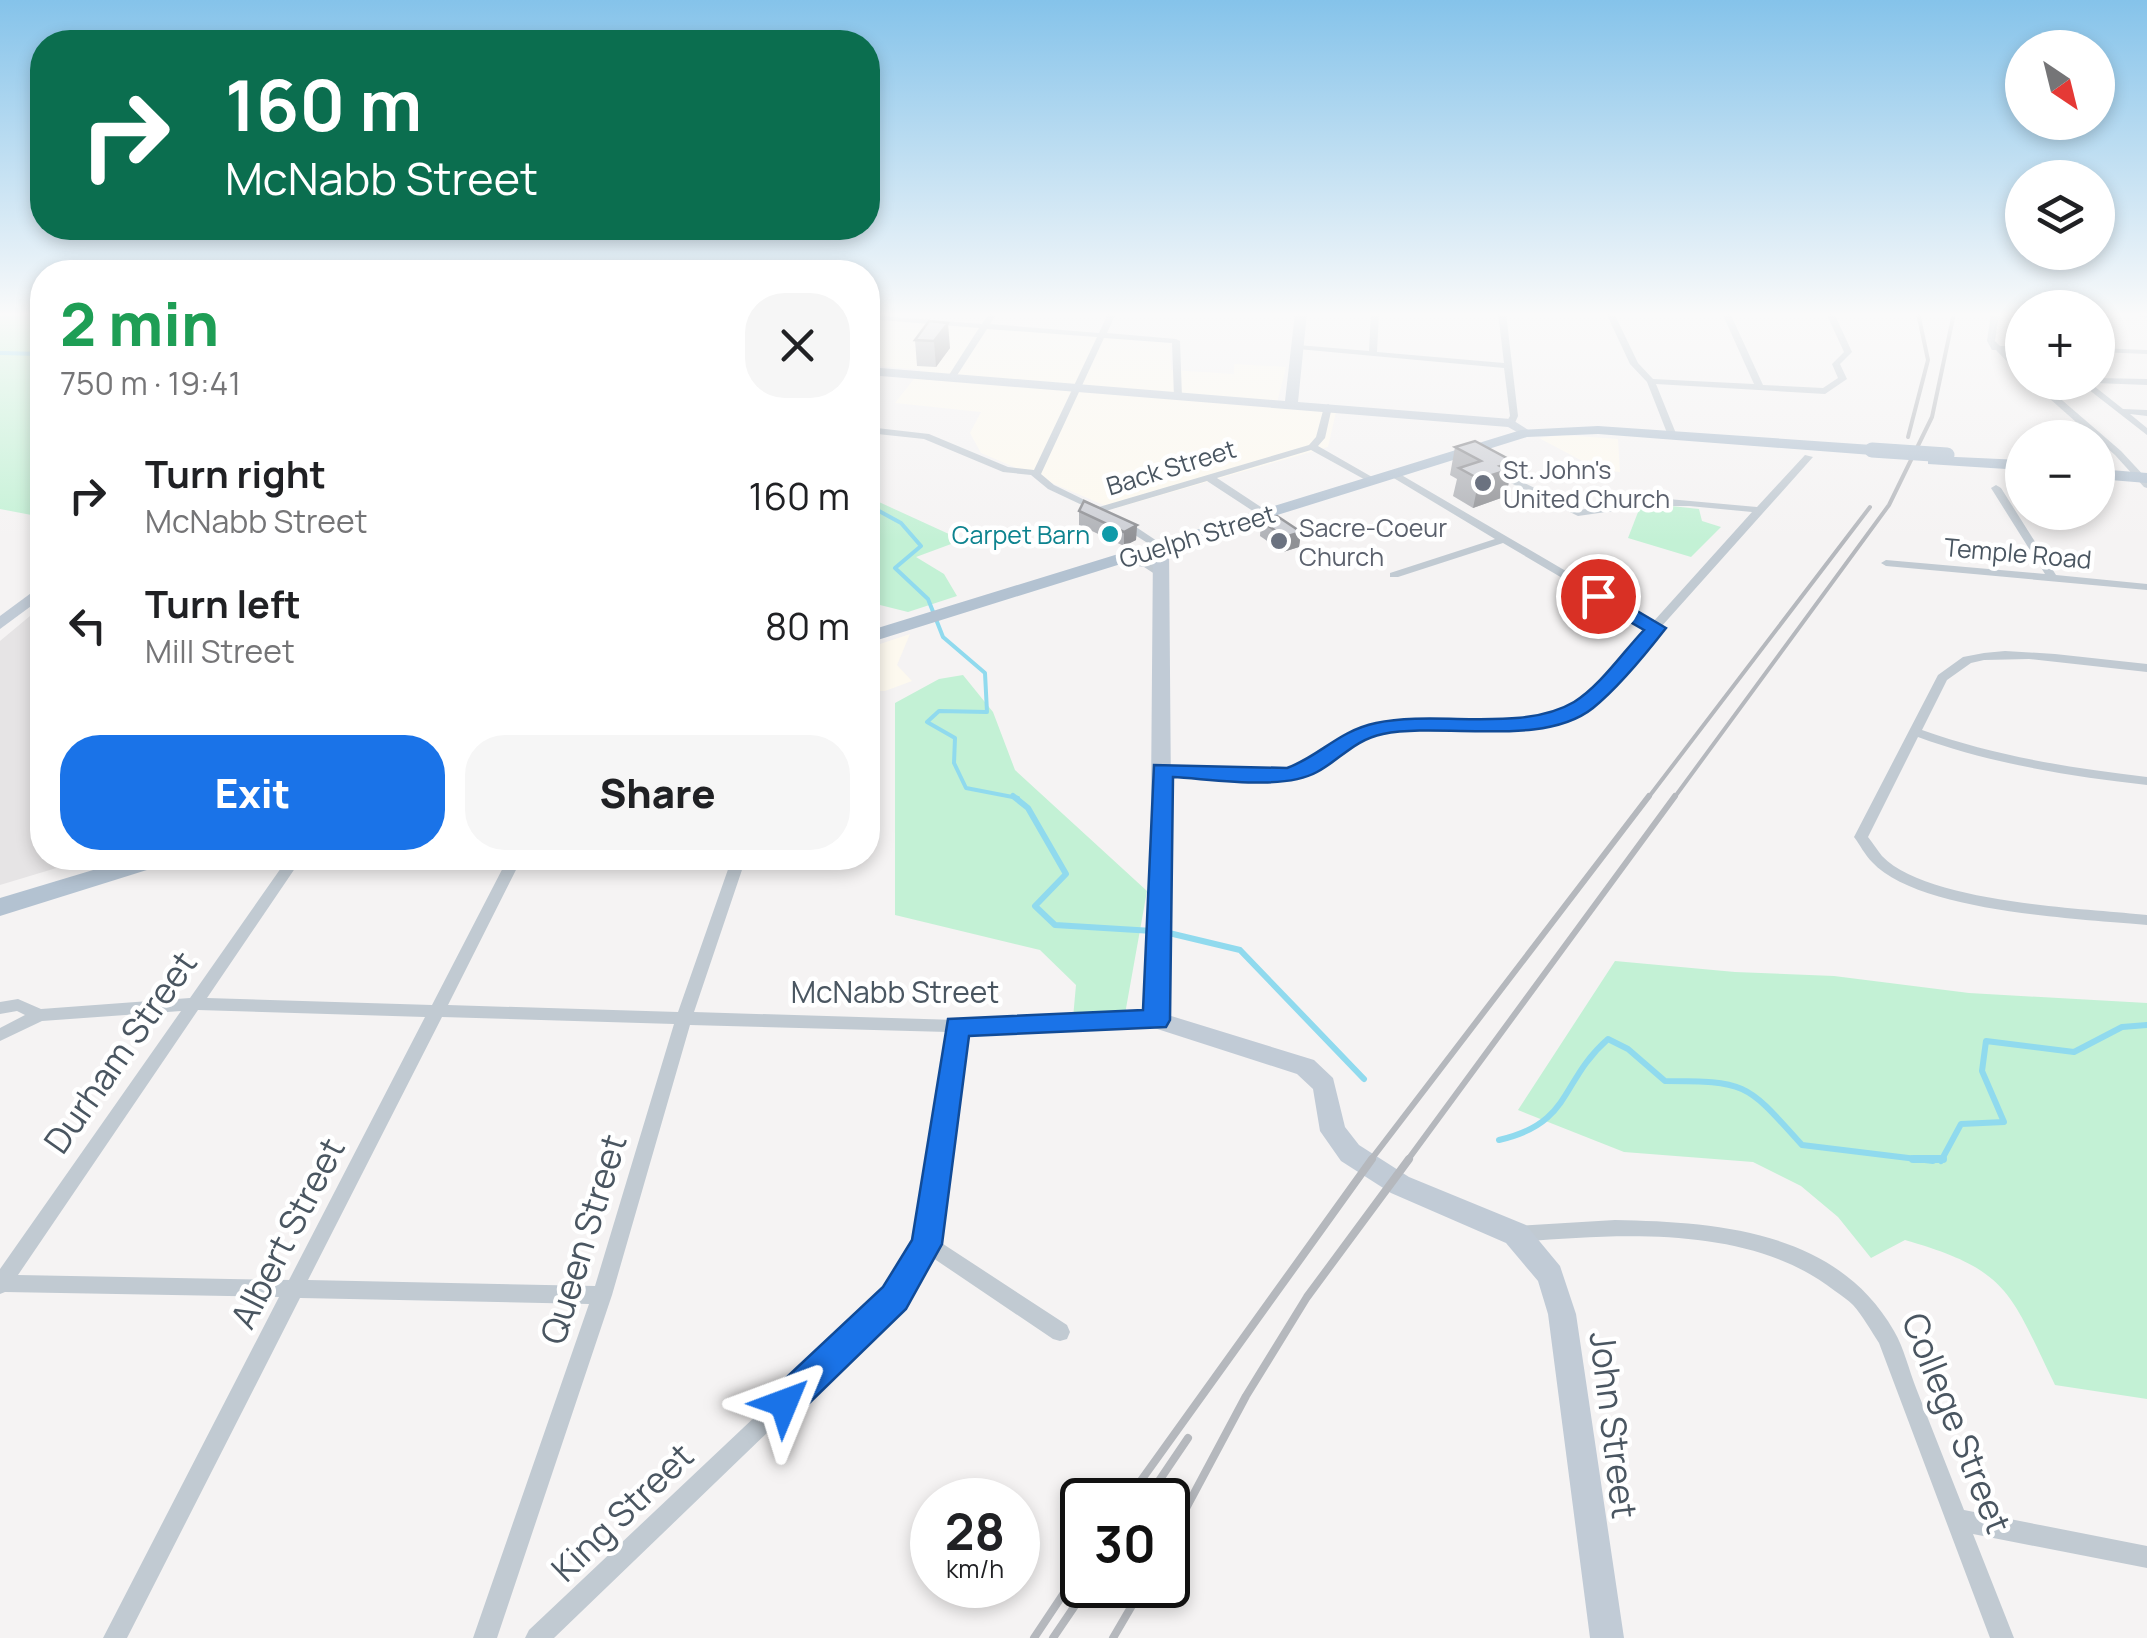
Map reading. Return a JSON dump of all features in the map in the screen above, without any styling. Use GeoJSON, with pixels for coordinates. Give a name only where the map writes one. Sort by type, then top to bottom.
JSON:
{"type":"FeatureCollection","features":[{"type":"Feature","properties":{"kind":"main road","name":"Guelph Street"},"geometry":{"type":"LineString","coordinates":[[880,633],[1526,433],[1572,429],[1813,452],[1865,452],[2005,464]]}},
{"type":"Feature","properties":{"kind":"main road"},"geometry":{"type":"LineString","coordinates":[[2115,473],[2143,477]]}},
{"type":"Feature","properties":{"kind":"main road"},"geometry":{"type":"LineString","coordinates":[[0,907],[119,870]]}},
{"type":"Feature","properties":{"kind":"street"},"geometry":{"type":"LineString","coordinates":[[1036,473],[1078,389]]}},
{"type":"Feature","properties":{"kind":"street"},"geometry":{"type":"LineString","coordinates":[[1106,389],[1511,423],[1526,433]]}},
{"type":"Feature","properties":{"kind":"street"},"geometry":{"type":"LineString","coordinates":[[1178,389],[1178,396]]}},
{"type":"Feature","properties":{"kind":"street"},"geometry":{"type":"LineString","coordinates":[[1291,404],[1293,389]]}},
{"type":"Feature","properties":{"kind":"street"},"geometry":{"type":"LineString","coordinates":[[1510,389],[1514,416],[1511,423]]}},
{"type":"Feature","properties":{"kind":"street"},"geometry":{"type":"LineString","coordinates":[[1653,389],[1672,436]]}},
{"type":"Feature","properties":{"kind":"street"},"geometry":{"type":"LineString","coordinates":[[1779,389],[1824,389]]}},
{"type":"Feature","properties":{"kind":"street"},"geometry":{"type":"LineString","coordinates":[[2055,400],[2143,477]]}},
{"type":"Feature","properties":{"kind":"street"},"geometry":{"type":"LineString","coordinates":[[2104,400],[2147,432]]}},
{"type":"Feature","properties":{"kind":"street"},"geometry":{"type":"LineString","coordinates":[[1328,406],[1320,436],[1312,447],[1374,481]]}},
{"type":"Feature","properties":{"kind":"street"},"geometry":{"type":"LineString","coordinates":[[2118,412],[2147,413]]}},
{"type":"Feature","properties":{"kind":"street"},"geometry":{"type":"LineString","coordinates":[[880,431],[926,436],[1006,470],[1036,473],[1050,487],[1152,536],[1161,546],[1161,922],[1156,1020]]}},
{"type":"Feature","properties":{"kind":"street","name":"Back Street"},"geometry":{"type":"LineString","coordinates":[[1098,510],[1312,447]]}},
{"type":"Feature","properties":{"kind":"street"},"geometry":{"type":"LineString","coordinates":[[1162,770],[1289,774],[1309,767],[1344,740],[1378,729],[1428,722],[1525,724],[1560,716],[1585,704],[1813,452]]}},
{"type":"Feature","properties":{"kind":"street"},"geometry":{"type":"LineString","coordinates":[[1462,454],[1578,514],[1628,501],[1663,500],[1758,510]]}},
{"type":"Feature","properties":{"kind":"street"},"geometry":{"type":"LineString","coordinates":[[1395,474],[1656,628]]}},
{"type":"Feature","properties":{"kind":"street"},"geometry":{"type":"LineString","coordinates":[[1208,476],[1266,515]]}},
{"type":"Feature","properties":{"kind":"street"},"geometry":{"type":"LineString","coordinates":[[1996,488],[2053,579]]}},
{"type":"Feature","properties":{"kind":"street"},"geometry":{"type":"LineString","coordinates":[[1394,574],[1505,539]]}},
{"type":"Feature","properties":{"kind":"street"},"geometry":{"type":"LineString","coordinates":[[1118,560],[1147,564],[1164,577]]}},
{"type":"Feature","properties":{"kind":"street","name":"Temple Road"},"geometry":{"type":"LineString","coordinates":[[1886,563],[2147,587]]}},
{"type":"Feature","properties":{"kind":"street"},"geometry":{"type":"LineString","coordinates":[[0,600],[30,594]]}},
{"type":"Feature","properties":{"kind":"street"},"geometry":{"type":"LineString","coordinates":[[0,624],[30,600]]}},
{"type":"Feature","properties":{"kind":"street"},"geometry":{"type":"LineString","coordinates":[[2147,668],[1982,656],[1964,661],[1942,678],[1861,837],[1868,856],[1924,890],[2147,920]]}},
{"type":"Feature","properties":{"kind":"street"},"geometry":{"type":"LineString","coordinates":[[1914,731],[1964,750],[2038,769],[2147,781]]}},
{"type":"Feature","properties":{"kind":"street","name":"Durham Street"},"geometry":{"type":"LineString","coordinates":[[1,1284],[287,870]]}},
{"type":"Feature","properties":{"kind":"street","name":"Albert Street"},"geometry":{"type":"LineString","coordinates":[[115,1638],[509,870]]}},
{"type":"Feature","properties":{"kind":"street","name":"Queen Street"},"geometry":{"type":"LineString","coordinates":[[484,1638],[602,1295],[682,1021],[735,870]]}},
{"type":"Feature","properties":{"kind":"street"},"geometry":{"type":"LineString","coordinates":[[0,1008],[18,1004],[40,1015]]}},
{"type":"Feature","properties":{"kind":"street","name":"McNabb Street"},"geometry":{"type":"LineString","coordinates":[[40,1015],[192,1004],[957,1026],[1156,1020],[1305,1067],[1324,1085],[1333,1132],[1350,1153],[1400,1185],[1516,1234]]}},
{"type":"Feature","properties":{"kind":"street"},"geometry":{"type":"LineString","coordinates":[[0,1035],[40,1015]]}},
{"type":"Feature","properties":{"kind":"street","name":"King Street"},"geometry":{"type":"LineString","coordinates":[[538,1638],[894,1298],[927,1244],[957,1026]]}},
{"type":"Feature","properties":{"kind":"street","name":"College Street"},"geometry":{"type":"LineString","coordinates":[[1516,1234],[1593,1227],[1691,1231],[1765,1247],[1836,1274],[1875,1311],[2002,1638]]}},
{"type":"Feature","properties":{"kind":"street","name":"John Street"},"geometry":{"type":"LineString","coordinates":[[1516,1234],[1550,1275],[1558,1294],[1607,1638]]}},
{"type":"Feature","properties":{"kind":"street"},"geometry":{"type":"LineString","coordinates":[[927,1244],[1060,1332]]}},
{"type":"Feature","properties":{"kind":"street"},"geometry":{"type":"LineString","coordinates":[[1,1284],[602,1295]]}},
{"type":"Feature","properties":{"kind":"street"},"geometry":{"type":"LineString","coordinates":[[1958,1520],[2147,1556]]}},
{"type":"Feature","properties":{"kind":"shaded area"},"geometry":{"type":"Polygon","coordinates":[[[906,389],[1280,389],[1276,407],[1336,412],[1328,447],[1113,509],[981,453],[970,433],[981,412],[895,403],[906,389]]]}},
{"type":"Feature","properties":{"kind":"shaded area"},"geometry":{"type":"Polygon","coordinates":[[[1564,435],[1618,439],[1620,472],[1599,470],[1539,438],[1564,435]]]}},
{"type":"Feature","properties":{"kind":"shaded area"},"geometry":{"type":"Polygon","coordinates":[[[30,616],[30,870],[50,870],[0,885],[0,641],[30,616]]]}},
{"type":"Feature","properties":{"kind":"shaded area"},"geometry":{"type":"Polygon","coordinates":[[[910,634],[897,665],[912,681],[880,691],[880,644],[910,634]]]}},
{"type":"Feature","properties":{"kind":"green space"},"geometry":{"type":"Polygon","coordinates":[[[0,389],[30,389],[30,515],[0,509],[0,389]]]}},
{"type":"Feature","properties":{"kind":"green space"},"geometry":{"type":"Polygon","coordinates":[[[880,502],[962,540],[916,557],[944,574],[957,596],[908,612],[880,605],[880,502]]]}},
{"type":"Feature","properties":{"kind":"green space"},"geometry":{"type":"Polygon","coordinates":[[[1640,507],[1699,509],[1702,521],[1721,527],[1691,557],[1628,538],[1640,507]]]}},
{"type":"Feature","properties":{"kind":"green space"},"geometry":{"type":"Polygon","coordinates":[[[963,675],[993,712],[1015,770],[1147,891],[1125,1014],[1073,1018],[1076,985],[1040,950],[895,915],[895,703],[939,679],[963,675]]]}},
{"type":"Feature","properties":{"kind":"green space"},"geometry":{"type":"Polygon","coordinates":[[[1615,961],[1834,976],[1969,993],[2147,1003],[2147,1399],[2055,1385],[2015,1307],[1987,1275],[1966,1262],[1905,1240],[1871,1258],[1838,1217],[1801,1186],[1753,1162],[1624,1152],[1518,1110],[1615,961]]]}},
{"type":"Feature","properties":{"kind":"building"},"geometry":{"type":"Polygon","coordinates":[[[1475,441],[1514,462],[1500,466],[1508,470],[1479,479],[1459,468],[1481,461],[1455,447],[1475,441]]]}},
{"type":"Feature","properties":{"kind":"building"},"geometry":{"type":"Polygon","coordinates":[[[1084,501],[1137,525],[1124,532],[1079,511],[1084,501]]]}},
{"type":"Feature","properties":{"kind":"building"},"geometry":{"type":"Polygon","coordinates":[[[1277,516],[1301,532],[1285,537],[1261,521],[1277,516]]]}},
{"type":"Feature","properties":{"kind":"waterway"},"geometry":{"type":"LineString","coordinates":[[880,512],[901,523],[921,546],[895,568],[928,599],[943,637],[985,673],[987,712],[939,711],[927,722],[955,738],[954,763],[966,788],[1015,797]]}},
{"type":"Feature","properties":{"kind":"waterway"},"geometry":{"type":"LineString","coordinates":[[1015,797],[1028,808],[1066,874],[1035,906],[1055,925],[1153,931]]}},
{"type":"Feature","properties":{"kind":"waterway"},"geometry":{"type":"LineString","coordinates":[[1169,933],[1240,950],[1364,1079]]}},
{"type":"Feature","properties":{"kind":"waterway"},"geometry":{"type":"LineString","coordinates":[[1942,1159],[1961,1124],[2004,1122],[1982,1071],[1986,1041],[2074,1052],[2122,1027],[2147,1025]]}},
{"type":"Feature","properties":{"kind":"waterway"},"geometry":{"type":"LineString","coordinates":[[1499,1140],[1523,1133],[1553,1112],[1592,1055],[1608,1039],[1628,1049],[1665,1081],[1714,1082],[1744,1090],[1769,1109],[1802,1145],[1917,1159]]}},
{"type":"Feature","properties":{"kind":"waterway"},"geometry":{"type":"LineString","coordinates":[[1917,1159],[1942,1159]]}},
{"type":"Feature","properties":{"kind":"waterway"},"geometry":{"type":"LineString","coordinates":[[1917,1159],[1933,1161]]}},
{"type":"Feature","properties":{"kind":"railway"},"geometry":{"type":"LineString","coordinates":[[1908,437],[1920,389]]}},
{"type":"Feature","properties":{"kind":"railway"},"geometry":{"type":"LineString","coordinates":[[1674,798],[1889,505],[1932,417],[1938,389]]}},
{"type":"Feature","properties":{"kind":"railway"},"geometry":{"type":"LineString","coordinates":[[1648,798],[1870,507]]}},
{"type":"Feature","properties":{"kind":"railway"},"geometry":{"type":"LineString","coordinates":[[1370,1161],[1649,796]]}},
{"type":"Feature","properties":{"kind":"railway"},"geometry":{"type":"LineString","coordinates":[[1407,1161],[1675,796]]}},
{"type":"Feature","properties":{"kind":"railway"},"geometry":{"type":"LineString","coordinates":[[1143,1478],[1372,1159]]}},
{"type":"Feature","properties":{"kind":"railway"},"geometry":{"type":"LineString","coordinates":[[1190,1501],[1246,1396],[1307,1297],[1409,1159]]}},
{"type":"Feature","properties":{"kind":"railway"},"geometry":{"type":"LineString","coordinates":[[1161,1478],[1188,1438]]}},
{"type":"Feature","properties":{"kind":"railway"},"geometry":{"type":"LineString","coordinates":[[1034,1638],[1060,1599]]}},
{"type":"Feature","properties":{"kind":"railway"},"geometry":{"type":"LineString","coordinates":[[1053,1638],[1073,1608]]}},
{"type":"Feature","properties":{"kind":"railway"},"geometry":{"type":"LineString","coordinates":[[1113,1638],[1131,1608]]}},
{"type":"Feature","properties":{"kind":"place","name":"St. John's United Church"},"geometry":{"type":"Point","coordinates":[1483,483]}},
{"type":"Feature","properties":{"kind":"place","name":"Carpet Barn"},"geometry":{"type":"Point","coordinates":[1110,534]}},
{"type":"Feature","properties":{"kind":"place","name":"Sacre-Coeur Church"},"geometry":{"type":"Point","coordinates":[1279,541]}},
{"type":"Feature","properties":{"kind":"route"},"geometry":{"type":"LineString","coordinates":[[784,1403],[894,1298],[927,1244],[957,1026],[1156,1020],[1162,770],[1289,774],[1309,767],[1344,740],[1378,729],[1428,722],[1525,724],[1560,716],[1585,704],[1656,628],[1598,596]]}}]}
